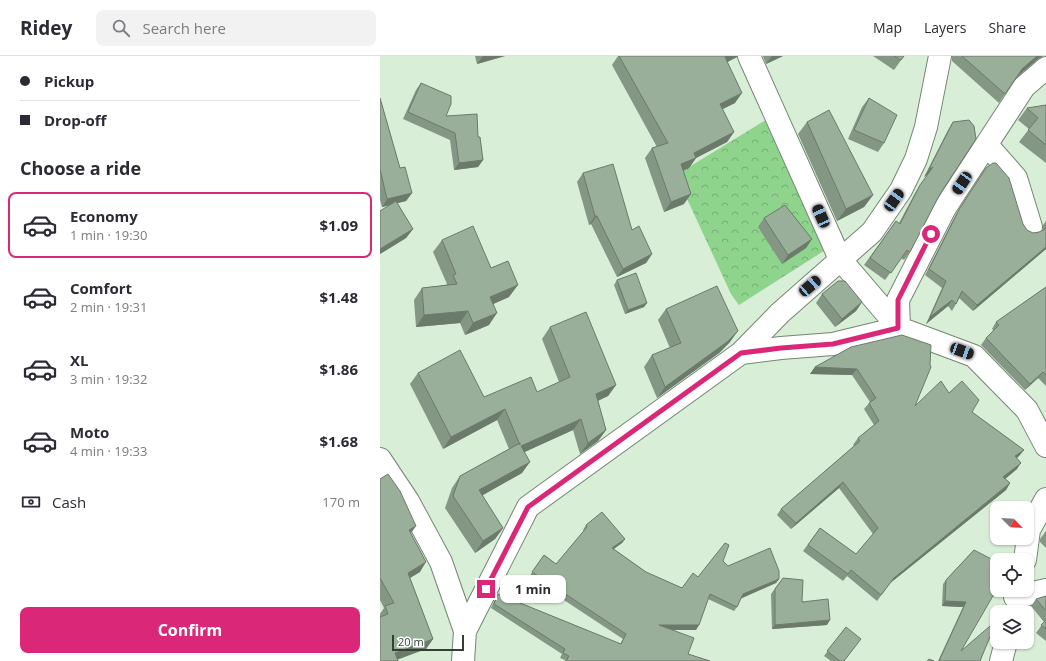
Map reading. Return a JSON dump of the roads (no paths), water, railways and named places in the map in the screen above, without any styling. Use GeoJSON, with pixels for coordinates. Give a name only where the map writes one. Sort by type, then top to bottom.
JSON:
{"type":"FeatureCollection","features":[{"type":"Feature","properties":{"kind":"street"},"geometry":{"type":"LineString","coordinates":[[749,56],[840,259],[898,328],[974,356],[1027,410],[1046,446]]}},
{"type":"Feature","properties":{"kind":"street"},"geometry":{"type":"LineString","coordinates":[[465,631],[528,507],[741,353],[780,313],[872,232],[901,190],[916,159],[926,128],[940,56]]}},
{"type":"Feature","properties":{"kind":"street"},"geometry":{"type":"LineString","coordinates":[[898,328],[898,300],[944,208],[1024,87],[1046,68]]}},
{"type":"Feature","properties":{"kind":"street"},"geometry":{"type":"LineString","coordinates":[[987,145],[1016,178],[1031,227]]}},
{"type":"Feature","properties":{"kind":"street"},"geometry":{"type":"LineString","coordinates":[[741,353],[833,344],[898,328]]}},
{"type":"Feature","properties":{"kind":"street"},"geometry":{"type":"LineString","coordinates":[[380,459],[408,501],[441,562],[465,631],[463,661]]}},
{"type":"Feature","properties":{"kind":"street"},"geometry":{"type":"LineString","coordinates":[[1026,553],[1029,530],[1046,499]]}},
{"type":"Feature","properties":{"kind":"street"},"geometry":{"type":"LineString","coordinates":[[1015,600],[1046,590]]}},
{"type":"Feature","properties":{"kind":"street"},"geometry":{"type":"LineString","coordinates":[[1001,661],[1004,649]]}}]}
